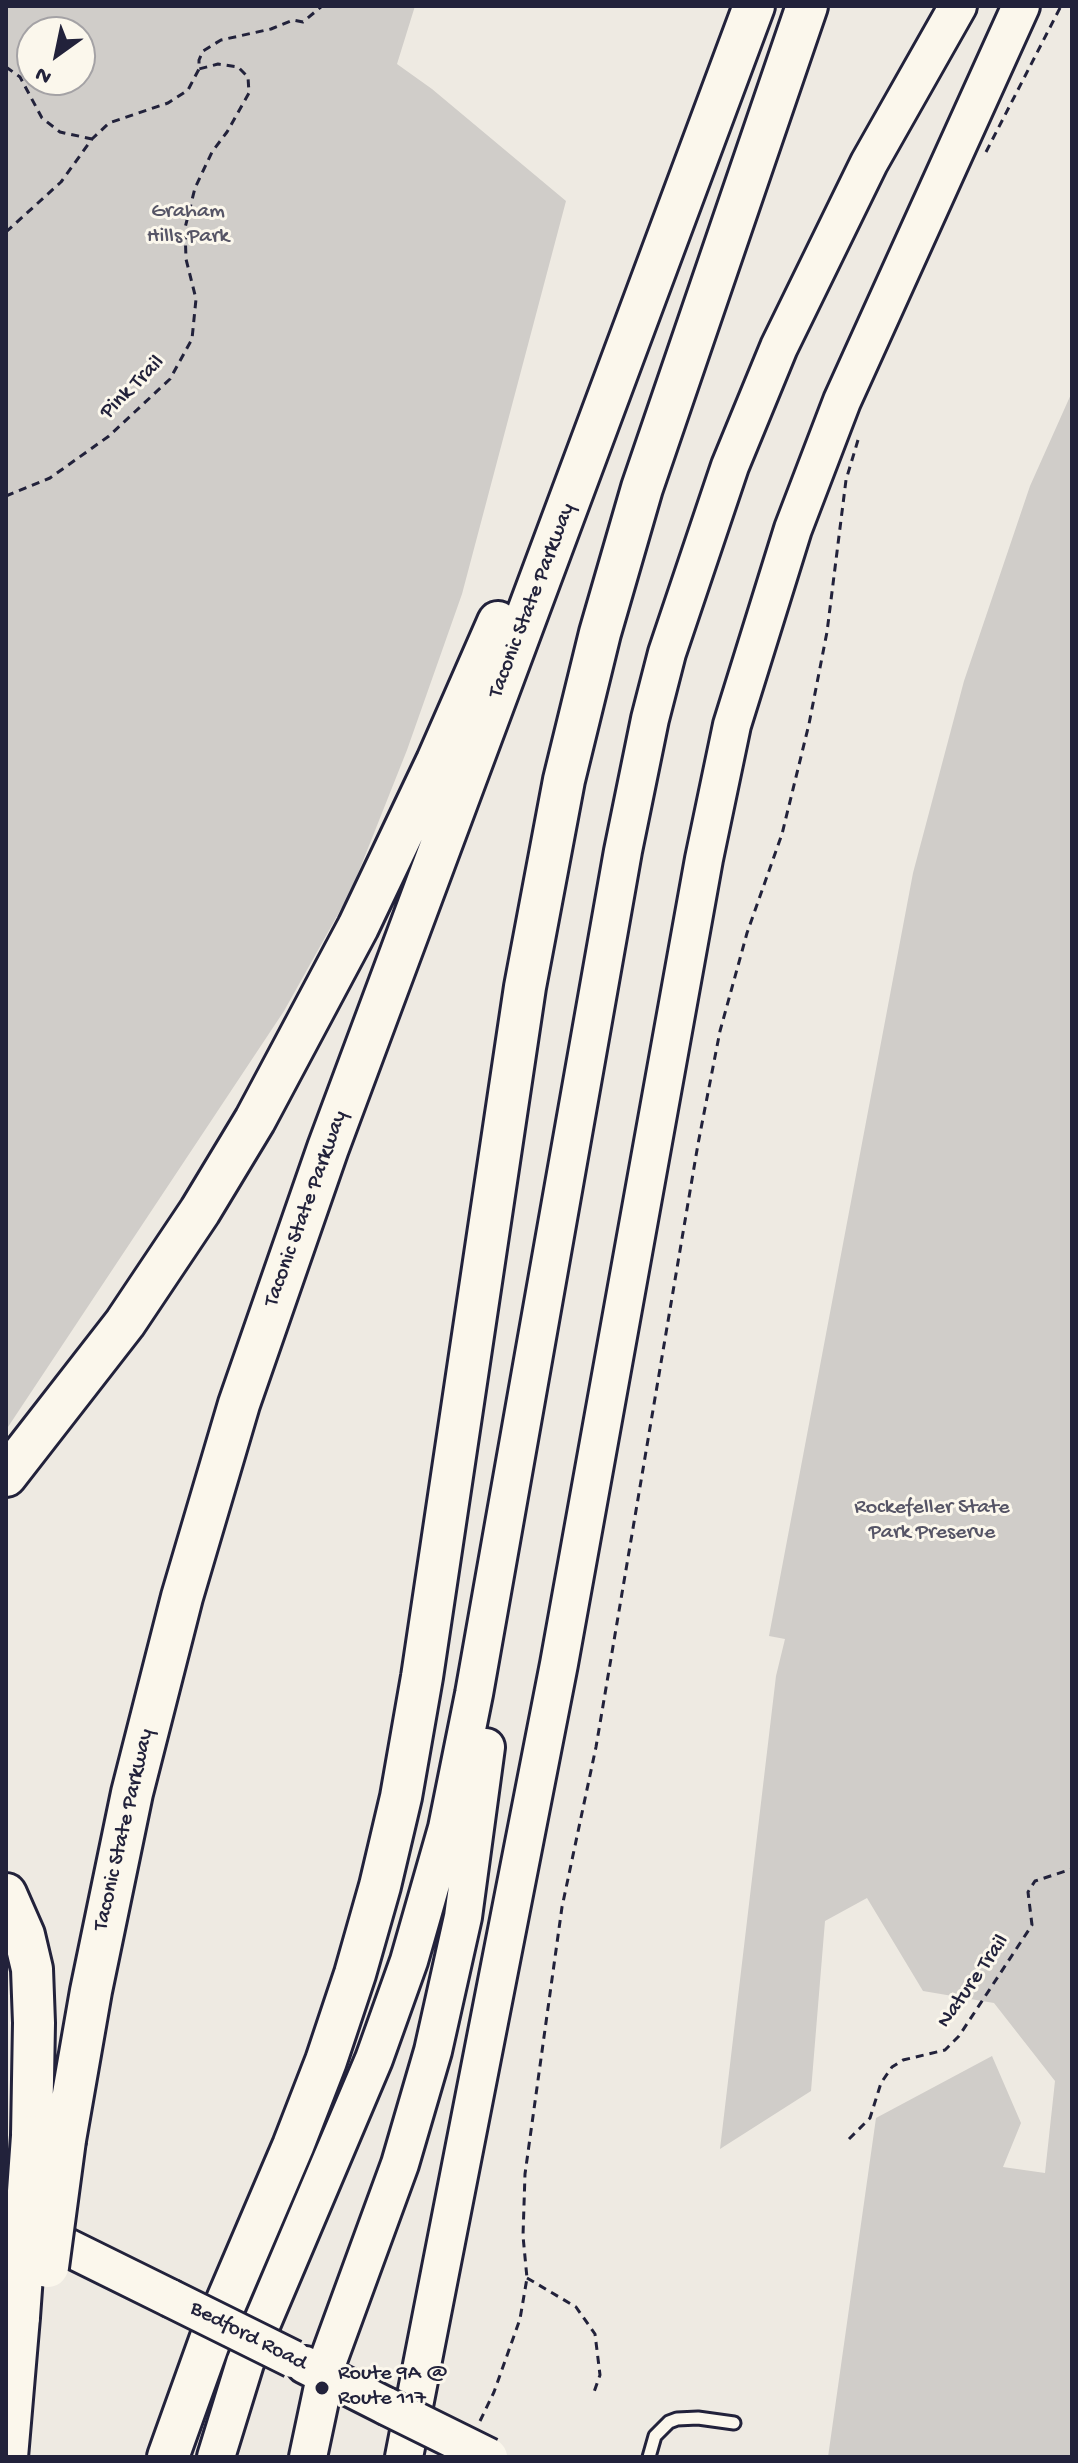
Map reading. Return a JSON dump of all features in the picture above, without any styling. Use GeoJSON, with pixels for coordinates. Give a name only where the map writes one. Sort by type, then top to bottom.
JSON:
{"type":"FeatureCollection","features":[{"type":"Feature","properties":{"kind":"highway","name":"Taconic State Parkway"},"geometry":{"type":"LineString","coordinates":[[48,2138],[101,1937],[163,1666],[219,1467],[314,1187],[754,6]]}},
{"type":"Feature","properties":{"kind":"highway"},"geometry":{"type":"LineString","coordinates":[[168,2457],[204,2354],[326,2061],[376,1901],[401,1797],[420,1692],[525,987],[570,750],[642,488],[807,6]]}},
{"type":"Feature","properties":{"kind":"highway"},"geometry":{"type":"LineString","coordinates":[[6,1476],[149,1288],[218,1182],[278,1078],[358,927],[447,739],[509,596],[579,417],[614,385]]}},
{"type":"Feature","properties":{"kind":"highway"},"geometry":{"type":"LineString","coordinates":[[6,1894],[24,1935],[32,1969],[34,2047],[48,2138],[30,2318],[7,2457]]}},
{"type":"Feature","properties":{"kind":"highway"},"geometry":{"type":"LineString","coordinates":[[28,2457],[30,2318]]}},
{"type":"Feature","properties":{"kind":"main road"},"geometry":{"type":"LineString","coordinates":[[216,2457],[245,2363],[374,2059],[420,1928],[439,1862],[459,1773],[636,784],[667,653],[730,466],[779,347],[862,175],[958,6]]}},
{"type":"Feature","properties":{"kind":"main road"},"geometry":{"type":"LineString","coordinates":[[404,2457],[583,1531],[711,817],[736,712],[793,529],[842,401],[1021,6]]}},
{"type":"Feature","properties":{"kind":"main road"},"geometry":{"type":"LineString","coordinates":[[334,2457],[335,2339],[408,2139],[457,1951],[476,1830],[497,1652],[514,1459]]}},
{"type":"Feature","properties":{"kind":"main road"},"geometry":{"type":"LineString","coordinates":[[308,2457],[333,2380],[356,2330],[453,2057],[527,1743],[583,1531]]}},
{"type":"Feature","properties":{"kind":"main road","name":"Bedford Road"},"geometry":{"type":"LineString","coordinates":[[6,2217],[386,2406],[482,2444]]}},
{"type":"Feature","properties":{"kind":"lane"},"geometry":{"type":"LineString","coordinates":[[649,2457],[655,2436],[669,2422],[698,2418],[734,2423]]}},
{"type":"Feature","properties":{"kind":"path"},"geometry":{"type":"LineString","coordinates":[[6,232],[61,182],[92,139],[109,123],[168,103],[188,90],[199,69],[203,51],[221,40],[271,29],[293,20],[303,22],[322,6]]}},
{"type":"Feature","properties":{"kind":"path"},"geometry":{"type":"LineString","coordinates":[[983,159],[1061,6]]}},
{"type":"Feature","properties":{"kind":"path","name":"Pink Trail"},"geometry":{"type":"LineString","coordinates":[[6,496],[50,478],[109,436],[170,379],[192,339],[196,299],[186,259],[185,228],[195,188],[212,152],[249,93],[248,77],[238,67],[218,64],[199,69]]}},
{"type":"Feature","properties":{"kind":"path"},"geometry":{"type":"LineString","coordinates":[[6,67],[20,77],[42,118],[60,132],[92,139]]}},
{"type":"Feature","properties":{"kind":"path"},"geometry":{"type":"LineString","coordinates":[[482,2444],[520,2319],[527,2278],[523,2236],[525,2174],[560,1921],[596,1747],[698,1144],[720,1031],[747,933],[782,834],[809,724],[827,632],[846,480],[860,434]]}},
{"type":"Feature","properties":{"kind":"path","name":"Nature Trail"},"geometry":{"type":"LineString","coordinates":[[849,2139],[870,2118],[881,2083],[892,2067],[903,2060],[945,2050],[959,2036],[1032,1925],[1028,1892],[1035,1881],[1072,1869]]}},
{"type":"Feature","properties":{"kind":"path"},"geometry":{"type":"LineString","coordinates":[[527,2278],[576,2307],[595,2334],[600,2375],[593,2395]]}},
{"type":"Feature","properties":{"kind":"green space","name":"Graham Hills Park"},"geometry":{"type":"Polygon","coordinates":[[[6,6],[415,6],[397,64],[432,89],[566,201],[462,594],[407,750],[351,891],[284,1011],[6,1430],[6,6]]]}},
{"type":"Feature","properties":{"kind":"green space","name":"Rockefeller State Park Preserve"},"geometry":{"type":"Polygon","coordinates":[[[1072,392],[1072,2457],[828,2457],[876,2118],[992,2056],[1021,2123],[1003,2167],[1045,2173],[1055,2081],[994,2003],[923,1991],[867,1898],[825,1921],[811,2091],[720,2149],[776,1676],[785,1639],[769,1636],[913,873],[964,681],[1030,486],[1072,392]]]}},
{"type":"Feature","properties":{"kind":"place","name":"Route 9A @ Route 117"},"geometry":{"type":"Point","coordinates":[322,2388]}}]}
